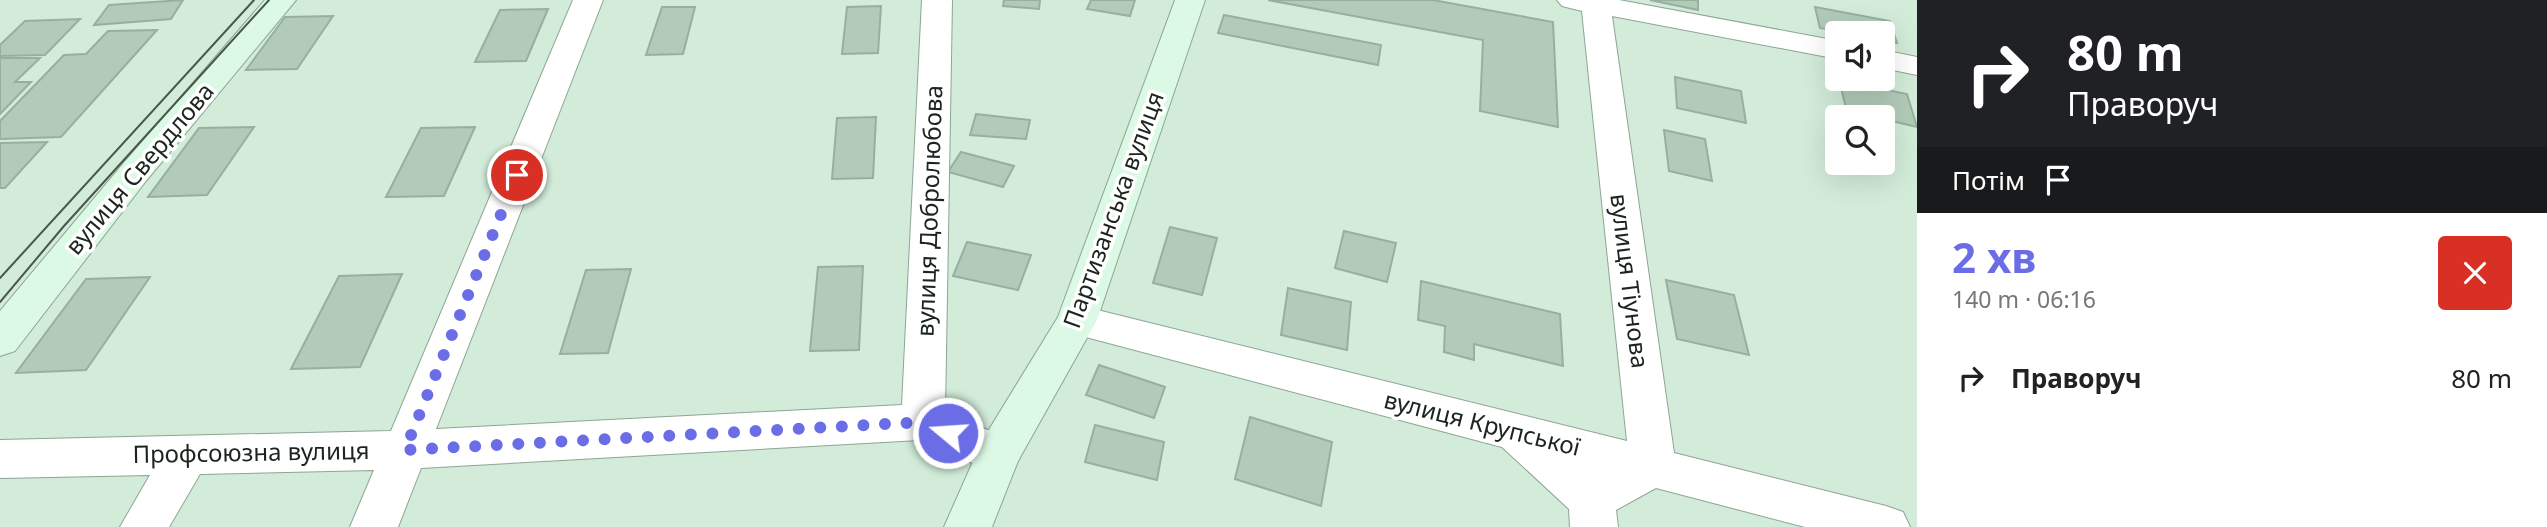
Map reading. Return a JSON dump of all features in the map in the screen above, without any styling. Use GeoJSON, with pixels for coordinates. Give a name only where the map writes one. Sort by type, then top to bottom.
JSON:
{"type":"FeatureCollection","features":[{"type":"Feature","properties":{"kind":"street","name":"вулиця Свердлова"},"geometry":{"type":"LineString","coordinates":[[0,340],[134,173],[281,0]]}},
{"type":"Feature","properties":{"kind":"street"},"geometry":{"type":"LineString","coordinates":[[374,527],[588,0]]}},
{"type":"Feature","properties":{"kind":"street","name":"вулиця Добролюбова"},"geometry":{"type":"LineString","coordinates":[[923,422],[937,0]]}},
{"type":"Feature","properties":{"kind":"street","name":"Партизанська вулиця"},"geometry":{"type":"LineString","coordinates":[[968,527],[999,455],[1077,320],[1190,0]]}},
{"type":"Feature","properties":{"kind":"street"},"geometry":{"type":"LineString","coordinates":[[1587,1],[1825,48]]}},
{"type":"Feature","properties":{"kind":"street","name":"вулиця Тіунова"},"geometry":{"type":"LineString","coordinates":[[1587,1],[1653,467]]}},
{"type":"Feature","properties":{"kind":"street"},"geometry":{"type":"LineString","coordinates":[[1895,61],[1917,66]]}},
{"type":"Feature","properties":{"kind":"street","name":"вулиця Крупської"},"geometry":{"type":"LineString","coordinates":[[1077,320],[1886,527]]}},
{"type":"Feature","properties":{"kind":"street","name":"Профсоюзна вулиця"},"geometry":{"type":"LineString","coordinates":[[0,459],[405,450],[923,422],[999,455]]}},
{"type":"Feature","properties":{"kind":"street"},"geometry":{"type":"LineString","coordinates":[[1514,432],[1593,514],[1653,467]]}},
{"type":"Feature","properties":{"kind":"street"},"geometry":{"type":"LineString","coordinates":[[144,527],[187,454]]}},
{"type":"Feature","properties":{"kind":"building"},"geometry":{"type":"Polygon","coordinates":[[[183,0],[171,19],[94,25],[109,5],[183,0]]]}},
{"type":"Feature","properties":{"kind":"building"},"geometry":{"type":"Polygon","coordinates":[[[1004,0],[1040,0],[1039,9],[1003,6],[1004,0]]]}},
{"type":"Feature","properties":{"kind":"building"},"geometry":{"type":"Polygon","coordinates":[[[1091,0],[1135,0],[1130,16],[1087,9],[1091,0]]]}},
{"type":"Feature","properties":{"kind":"building"},"geometry":{"type":"Polygon","coordinates":[[[1268,0],[1433,0],[1553,22],[1558,127],[1480,111],[1483,40],[1268,0]]]}},
{"type":"Feature","properties":{"kind":"building"},"geometry":{"type":"Polygon","coordinates":[[[1650,0],[1698,0],[1698,10],[1650,0]]]}},
{"type":"Feature","properties":{"kind":"building"},"geometry":{"type":"Polygon","coordinates":[[[881,6],[878,53],[842,54],[847,7],[881,6]]]}},
{"type":"Feature","properties":{"kind":"building"},"geometry":{"type":"Polygon","coordinates":[[[662,7],[695,7],[683,54],[646,55],[662,7]]]}},
{"type":"Feature","properties":{"kind":"building"},"geometry":{"type":"Polygon","coordinates":[[[1815,7],[1890,21],[1825,21],[1825,29],[1820,28],[1815,7]]]}},
{"type":"Feature","properties":{"kind":"building"},"geometry":{"type":"Polygon","coordinates":[[[548,9],[526,61],[475,62],[500,10],[548,9]]]}},
{"type":"Feature","properties":{"kind":"building"},"geometry":{"type":"Polygon","coordinates":[[[1224,15],[1381,45],[1378,65],[1218,33],[1224,15]]]}},
{"type":"Feature","properties":{"kind":"building"},"geometry":{"type":"Polygon","coordinates":[[[333,16],[297,69],[246,70],[285,17],[333,16]]]}},
{"type":"Feature","properties":{"kind":"building"},"geometry":{"type":"Polygon","coordinates":[[[80,19],[45,55],[0,56],[0,45],[25,21],[80,19]]]}},
{"type":"Feature","properties":{"kind":"building"},"geometry":{"type":"Polygon","coordinates":[[[157,30],[61,137],[0,139],[0,121],[64,55],[86,54],[108,31],[157,30]]]}},
{"type":"Feature","properties":{"kind":"building"},"geometry":{"type":"Polygon","coordinates":[[[0,58],[40,58],[15,82],[31,82],[0,114],[0,58]]]}},
{"type":"Feature","properties":{"kind":"building"},"geometry":{"type":"Polygon","coordinates":[[[1675,77],[1741,91],[1746,123],[1677,108],[1675,77]]]}},
{"type":"Feature","properties":{"kind":"building"},"geometry":{"type":"Polygon","coordinates":[[[1842,91],[1892,91],[1907,94],[1917,127],[1895,122],[1895,105],[1845,105],[1842,91]]]}},
{"type":"Feature","properties":{"kind":"building"},"geometry":{"type":"Polygon","coordinates":[[[976,114],[1030,120],[1026,139],[970,135],[976,114]]]}},
{"type":"Feature","properties":{"kind":"building"},"geometry":{"type":"Polygon","coordinates":[[[876,117],[873,178],[832,179],[837,118],[876,117]]]}},
{"type":"Feature","properties":{"kind":"building"},"geometry":{"type":"Polygon","coordinates":[[[254,127],[207,195],[148,197],[199,128],[254,127]]]}},
{"type":"Feature","properties":{"kind":"building"},"geometry":{"type":"Polygon","coordinates":[[[475,127],[444,196],[386,197],[421,128],[475,127]]]}},
{"type":"Feature","properties":{"kind":"building"},"geometry":{"type":"Polygon","coordinates":[[[1664,130],[1705,139],[1712,181],[1669,171],[1664,130]]]}},
{"type":"Feature","properties":{"kind":"building"},"geometry":{"type":"Polygon","coordinates":[[[47,142],[5,188],[0,188],[0,143],[47,142]]]}},
{"type":"Feature","properties":{"kind":"building"},"geometry":{"type":"Polygon","coordinates":[[[961,152],[1014,166],[1003,187],[948,172],[961,152]]]}},
{"type":"Feature","properties":{"kind":"building"},"geometry":{"type":"Polygon","coordinates":[[[1170,227],[1217,238],[1202,295],[1153,283],[1170,227]]]}},
{"type":"Feature","properties":{"kind":"building"},"geometry":{"type":"Polygon","coordinates":[[[1344,231],[1396,243],[1387,282],[1335,268],[1344,231]]]}},
{"type":"Feature","properties":{"kind":"building"},"geometry":{"type":"Polygon","coordinates":[[[967,242],[1031,255],[1018,290],[953,276],[967,242]]]}},
{"type":"Feature","properties":{"kind":"building"},"geometry":{"type":"Polygon","coordinates":[[[863,266],[859,350],[810,351],[818,267],[863,266]]]}},
{"type":"Feature","properties":{"kind":"building"},"geometry":{"type":"Polygon","coordinates":[[[631,269],[608,353],[560,354],[586,270],[631,269]]]}},
{"type":"Feature","properties":{"kind":"building"},"geometry":{"type":"Polygon","coordinates":[[[402,274],[360,367],[291,369],[339,276],[402,274]]]}},
{"type":"Feature","properties":{"kind":"building"},"geometry":{"type":"Polygon","coordinates":[[[150,277],[86,370],[16,373],[86,279],[150,277]]]}},
{"type":"Feature","properties":{"kind":"building"},"geometry":{"type":"Polygon","coordinates":[[[1666,280],[1734,295],[1749,355],[1677,339],[1666,280]]]}},
{"type":"Feature","properties":{"kind":"building"},"geometry":{"type":"Polygon","coordinates":[[[1421,281],[1560,314],[1563,366],[1474,344],[1474,360],[1444,352],[1445,326],[1418,320],[1421,281]]]}},
{"type":"Feature","properties":{"kind":"building"},"geometry":{"type":"Polygon","coordinates":[[[1288,288],[1351,302],[1347,350],[1281,335],[1288,288]]]}},
{"type":"Feature","properties":{"kind":"building"},"geometry":{"type":"Polygon","coordinates":[[[1099,365],[1165,387],[1154,418],[1086,395],[1099,365]]]}},
{"type":"Feature","properties":{"kind":"building"},"geometry":{"type":"Polygon","coordinates":[[[1250,417],[1332,442],[1321,506],[1235,479],[1250,417]]]}},
{"type":"Feature","properties":{"kind":"building"},"geometry":{"type":"Polygon","coordinates":[[[1095,425],[1164,442],[1157,480],[1085,462],[1095,425]]]}},
{"type":"Feature","properties":{"kind":"tram line"},"geometry":{"type":"LineString","coordinates":[[0,278],[254,0]]}},
{"type":"Feature","properties":{"kind":"tram line"},"geometry":{"type":"LineString","coordinates":[[0,302],[64,226],[269,0]]}},
{"type":"Feature","properties":{"kind":"route"},"geometry":{"type":"LineString","coordinates":[[517,175],[405,450],[923,422],[948,433]]}}]}
